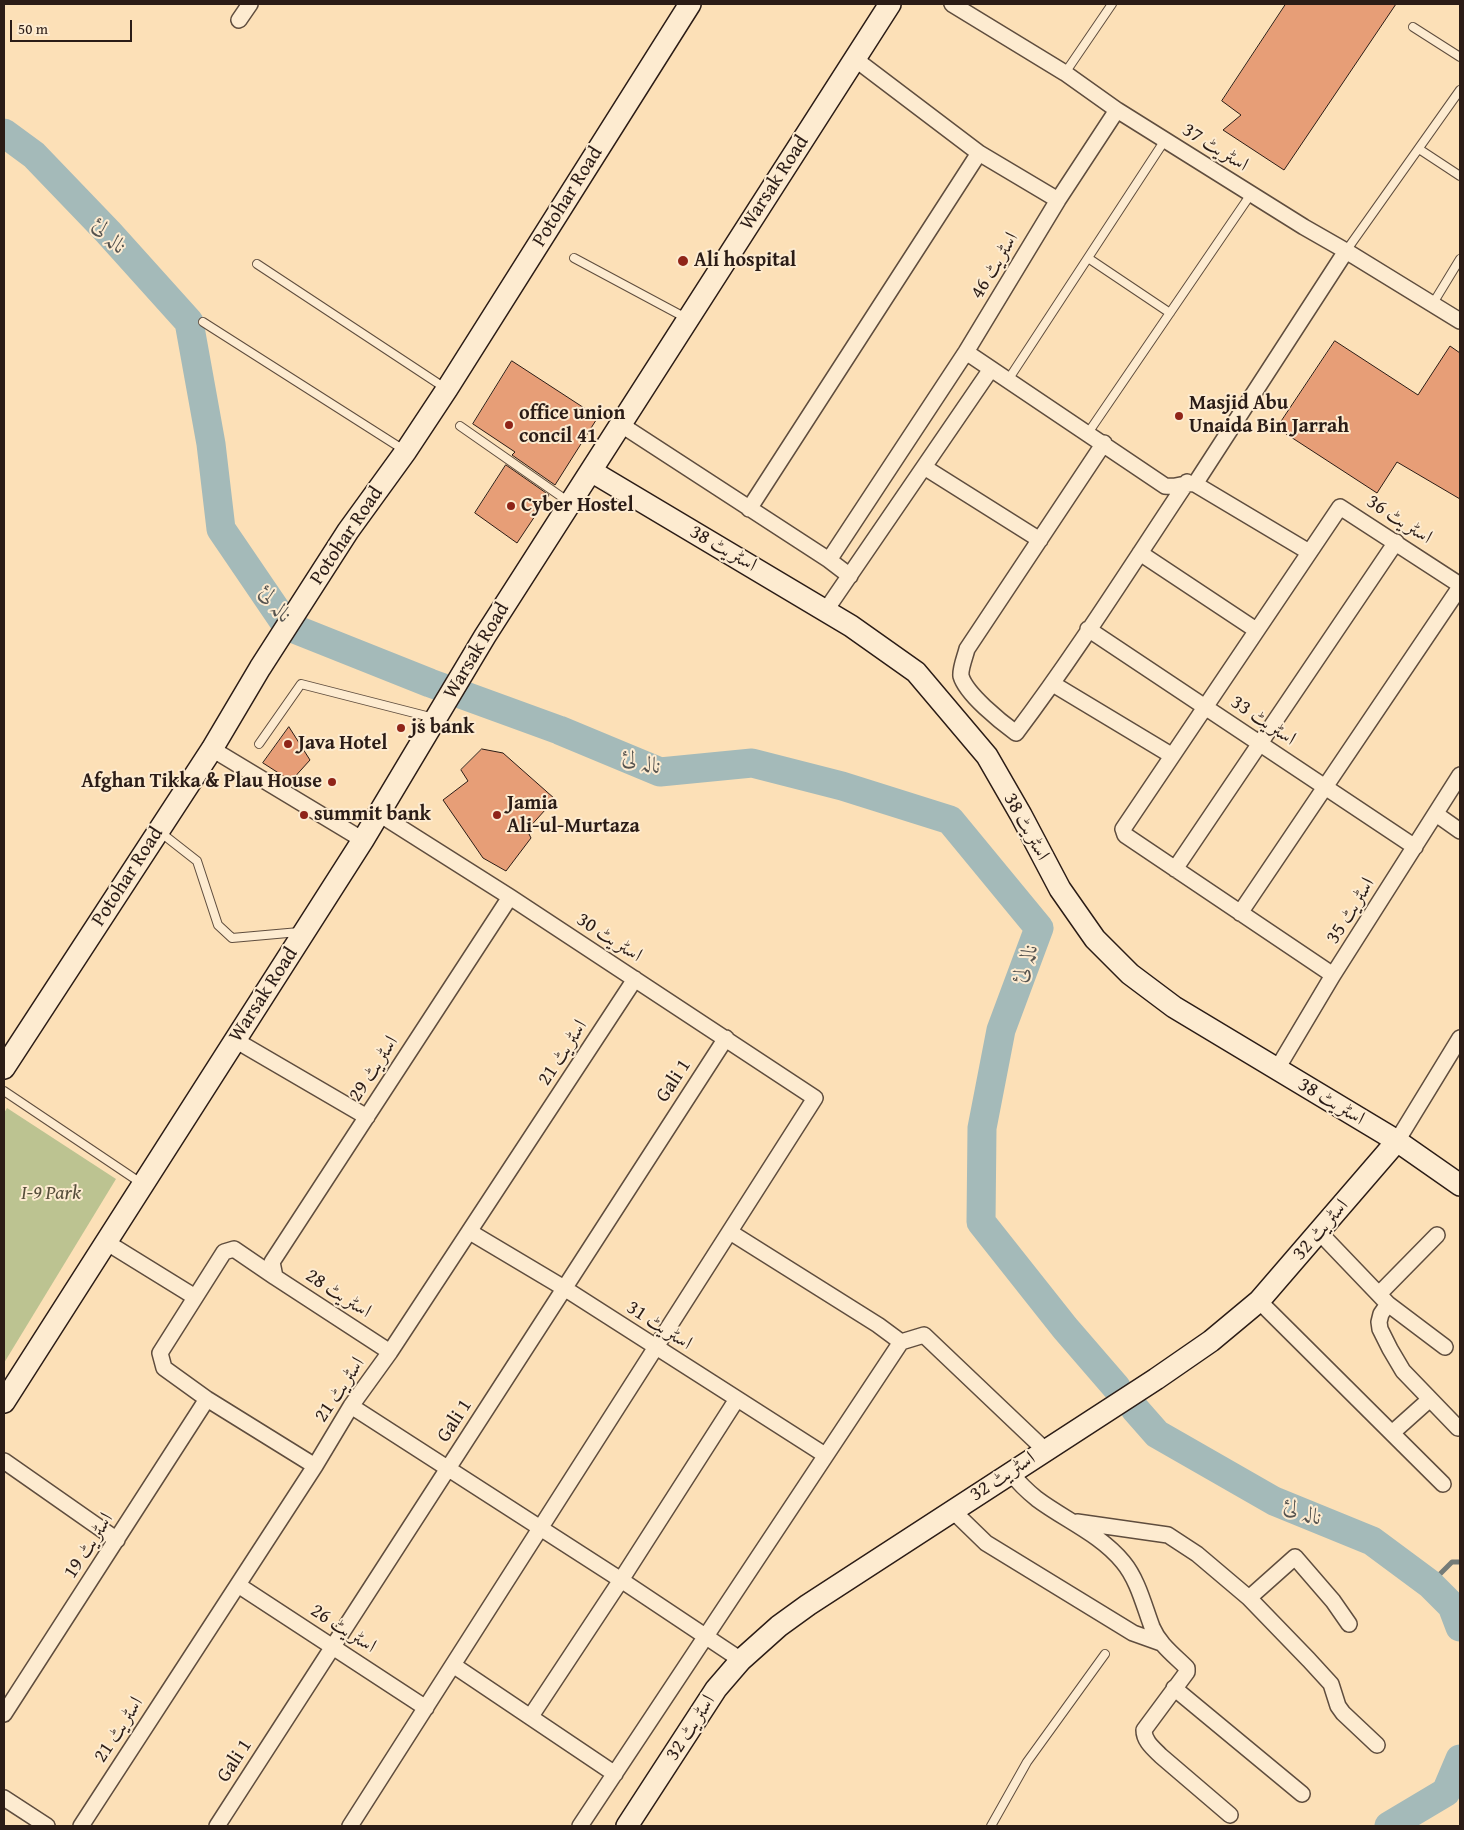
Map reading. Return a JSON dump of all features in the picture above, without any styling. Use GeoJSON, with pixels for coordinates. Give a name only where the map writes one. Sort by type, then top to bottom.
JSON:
{"type":"FeatureCollection","features":[{"type":"Feature","properties":{"kind":"street"},"geometry":{"type":"LineString","coordinates":[[239,20],[250,4]]}},
{"type":"Feature","properties":{"kind":"street","name":"Potohar Road"},"geometry":{"type":"LineString","coordinates":[[4,1068],[212,749],[260,668],[348,532],[406,451],[447,389],[690,4]]}},
{"type":"Feature","properties":{"kind":"street","name":"Warsak Road"},"geometry":{"type":"LineString","coordinates":[[4,1402],[363,840],[485,636],[890,4]]}},
{"type":"Feature","properties":{"kind":"street","name":"اسٹریٹ 37"},"geometry":{"type":"LineString","coordinates":[[952,4],[1065,73],[1117,110],[1251,194],[1460,321]]}},
{"type":"Feature","properties":{"kind":"street"},"geometry":{"type":"LineString","coordinates":[[855,59],[979,153],[1058,200]]}},
{"type":"Feature","properties":{"kind":"street","name":"اسٹریٹ 46"},"geometry":{"type":"LineString","coordinates":[[829,560],[966,352],[1058,200],[1117,110]]}},
{"type":"Feature","properties":{"kind":"street"},"geometry":{"type":"LineString","coordinates":[[749,509],[979,153]]}},
{"type":"Feature","properties":{"kind":"street"},"geometry":{"type":"LineString","coordinates":[[1104,443],[967,649],[961,674],[965,684],[984,706],[1016,733],[1053,684],[1140,553],[1191,483],[1346,250]]}},
{"type":"Feature","properties":{"kind":"street"},"geometry":{"type":"LineString","coordinates":[[966,352],[1104,443],[1165,486],[1174,487],[1191,483],[1309,552],[1123,831],[1175,869],[1334,975]]}},
{"type":"Feature","properties":{"kind":"street"},"geometry":{"type":"LineString","coordinates":[[826,610],[991,369]]}},
{"type":"Feature","properties":{"kind":"street"},"geometry":{"type":"LineString","coordinates":[[620,424],[829,560],[850,576]]}},
{"type":"Feature","properties":{"kind":"street"},"geometry":{"type":"LineString","coordinates":[[924,467],[1040,540]]}},
{"type":"Feature","properties":{"kind":"street","name":"اسٹریٹ 38"},"geometry":{"type":"LineString","coordinates":[[590,471],[852,626],[916,672],[987,756],[1060,889],[1095,939],[1130,974],[1174,1007],[1396,1141],[1460,1185]]}},
{"type":"Feature","properties":{"kind":"street","name":"اسٹریٹ 36"},"geometry":{"type":"LineString","coordinates":[[1309,552],[1340,507],[1396,542],[1460,586]]}},
{"type":"Feature","properties":{"kind":"street"},"geometry":{"type":"LineString","coordinates":[[1175,869],[1396,542]]}},
{"type":"Feature","properties":{"kind":"street"},"geometry":{"type":"LineString","coordinates":[[1140,553],[1256,630]]}},
{"type":"Feature","properties":{"kind":"street"},"geometry":{"type":"LineString","coordinates":[[1240,913],[1460,586]]}},
{"type":"Feature","properties":{"kind":"street","name":"اسٹریٹ 33"},"geometry":{"type":"LineString","coordinates":[[1088,629],[1415,847]]}},
{"type":"Feature","properties":{"kind":"street"},"geometry":{"type":"LineString","coordinates":[[1053,684],[1172,755]]}},
{"type":"Feature","properties":{"kind":"street"},"geometry":{"type":"LineString","coordinates":[[212,749],[363,840]]}},
{"type":"Feature","properties":{"kind":"street","name":"اسٹریٹ 35"},"geometry":{"type":"LineString","coordinates":[[1277,1069],[1460,775]]}},
{"type":"Feature","properties":{"kind":"street","name":"اسٹریٹ 30"},"geometry":{"type":"LineString","coordinates":[[379,814],[510,897],[816,1098],[730,1232]]}},
{"type":"Feature","properties":{"kind":"street"},"geometry":{"type":"LineString","coordinates":[[1436,814],[1460,831]]}},
{"type":"Feature","properties":{"kind":"street","name":"اسٹریٹ 29"},"geometry":{"type":"LineString","coordinates":[[274,1269],[366,1117],[510,897]]}},
{"type":"Feature","properties":{"kind":"street","name":"اسٹریٹ 21"},"geometry":{"type":"LineString","coordinates":[[81,1826],[315,1466],[351,1406],[390,1352],[470,1232],[635,979]]}},
{"type":"Feature","properties":{"kind":"street","name":"Gali 1"},"geometry":{"type":"LineString","coordinates":[[217,1826],[726,1038]]}},
{"type":"Feature","properties":{"kind":"street"},"geometry":{"type":"LineString","coordinates":[[1396,1141],[1460,1038]]}},
{"type":"Feature","properties":{"kind":"street"},"geometry":{"type":"LineString","coordinates":[[235,1040],[366,1117]]}},
{"type":"Feature","properties":{"kind":"street","name":"اسٹریٹ 32"},"geometry":{"type":"LineString","coordinates":[[627,1826],[716,1689],[741,1660],[779,1626],[952,1510],[1156,1379],[1211,1341],[1259,1302],[1320,1233],[1396,1141]]}},
{"type":"Feature","properties":{"kind":"street","name":"اسٹریٹ 31"},"geometry":{"type":"LineString","coordinates":[[470,1232],[564,1288],[655,1348],[826,1455]]}},
{"type":"Feature","properties":{"kind":"street"},"geometry":{"type":"LineString","coordinates":[[350,1826],[730,1232],[878,1325],[901,1342]]}},
{"type":"Feature","properties":{"kind":"street"},"geometry":{"type":"LineString","coordinates":[[1320,1233],[1383,1299],[1445,1348]]}},
{"type":"Feature","properties":{"kind":"street"},"geometry":{"type":"LineString","coordinates":[[1436,1234],[1383,1299],[1379,1322],[1380,1329],[1403,1371],[1458,1428]]}},
{"type":"Feature","properties":{"kind":"street"},"geometry":{"type":"LineString","coordinates":[[106,1242],[196,1297],[160,1353],[164,1368],[207,1399],[315,1466]]}},
{"type":"Feature","properties":{"kind":"street","name":"اسٹریٹ 28"},"geometry":{"type":"LineString","coordinates":[[196,1297],[224,1252],[234,1249],[274,1269],[390,1352]]}},
{"type":"Feature","properties":{"kind":"street"},"geometry":{"type":"LineString","coordinates":[[1259,1302],[1443,1484]]}},
{"type":"Feature","properties":{"kind":"street"},"geometry":{"type":"LineString","coordinates":[[580,1826],[901,1342],[924,1335],[1045,1450]]}},
{"type":"Feature","properties":{"kind":"street","name":"اسٹریٹ 19"},"geometry":{"type":"LineString","coordinates":[[4,1714],[207,1399]]}},
{"type":"Feature","properties":{"kind":"street"},"geometry":{"type":"LineString","coordinates":[[531,1716],[737,1399]]}},
{"type":"Feature","properties":{"kind":"street"},"geometry":{"type":"LineString","coordinates":[[1392,1433],[1430,1399]]}},
{"type":"Feature","properties":{"kind":"street"},"geometry":{"type":"LineString","coordinates":[[351,1406],[621,1580],[741,1660]]}},
{"type":"Feature","properties":{"kind":"street"},"geometry":{"type":"LineString","coordinates":[[4,1461],[117,1540]]}},
{"type":"Feature","properties":{"kind":"street"},"geometry":{"type":"LineString","coordinates":[[1010,1472],[1037,1499],[1102,1542],[1123,1562],[1137,1587],[1152,1628],[1161,1643],[1187,1668],[1187,1672],[1144,1730],[1144,1736],[1161,1756],[1230,1815]]}},
{"type":"Feature","properties":{"kind":"street"},"geometry":{"type":"LineString","coordinates":[[952,1510],[986,1543],[1133,1633],[1161,1643]]}},
{"type":"Feature","properties":{"kind":"street"},"geometry":{"type":"LineString","coordinates":[[1071,1520],[1168,1535],[1197,1554],[1249,1598],[1331,1684],[1338,1706],[1377,1744]]}},
{"type":"Feature","properties":{"kind":"street"},"geometry":{"type":"LineString","coordinates":[[1249,1598],[1295,1557],[1333,1601],[1349,1624]]}},
{"type":"Feature","properties":{"kind":"street","name":"اسٹریٹ 26"},"geometry":{"type":"LineString","coordinates":[[238,1584],[426,1708]]}},
{"type":"Feature","properties":{"kind":"street"},"geometry":{"type":"LineString","coordinates":[[453,1665],[615,1774]]}},
{"type":"Feature","properties":{"kind":"street"},"geometry":{"type":"LineString","coordinates":[[1174,1688],[1302,1794]]}},
{"type":"Feature","properties":{"kind":"street"},"geometry":{"type":"LineString","coordinates":[[4,1798],[47,1826]]}},
{"type":"Feature","properties":{"kind":"lane"},"geometry":{"type":"LineString","coordinates":[[1065,73],[1112,4]]}},
{"type":"Feature","properties":{"kind":"lane"},"geometry":{"type":"LineString","coordinates":[[1413,27],[1460,57]]}},
{"type":"Feature","properties":{"kind":"lane"},"geometry":{"type":"LineString","coordinates":[[1346,250],[1460,90]]}},
{"type":"Feature","properties":{"kind":"lane"},"geometry":{"type":"LineString","coordinates":[[1008,380],[1165,140]]}},
{"type":"Feature","properties":{"kind":"lane"},"geometry":{"type":"LineString","coordinates":[[1419,149],[1460,176]]}},
{"type":"Feature","properties":{"kind":"lane"},"geometry":{"type":"LineString","coordinates":[[1088,433],[1251,194]]}},
{"type":"Feature","properties":{"kind":"lane"},"geometry":{"type":"LineString","coordinates":[[574,258],[688,319]]}},
{"type":"Feature","properties":{"kind":"lane"},"geometry":{"type":"LineString","coordinates":[[1088,258],[1170,313]]}},
{"type":"Feature","properties":{"kind":"lane"},"geometry":{"type":"LineString","coordinates":[[1432,304],[1460,260]]}},
{"type":"Feature","properties":{"kind":"lane"},"geometry":{"type":"LineString","coordinates":[[257,264],[447,389]]}},
{"type":"Feature","properties":{"kind":"lane"},"geometry":{"type":"LineString","coordinates":[[203,322],[406,451]]}},
{"type":"Feature","properties":{"kind":"lane"},"geometry":{"type":"LineString","coordinates":[[460,426],[570,503]]}},
{"type":"Feature","properties":{"kind":"lane"},"geometry":{"type":"LineString","coordinates":[[260,744],[301,684],[439,713]]}},
{"type":"Feature","properties":{"kind":"lane"},"geometry":{"type":"LineString","coordinates":[[158,831],[197,861],[218,925],[232,938],[305,932]]}},
{"type":"Feature","properties":{"kind":"lane"},"geometry":{"type":"LineString","coordinates":[[4,1091],[143,1184]]}},
{"type":"Feature","properties":{"kind":"lane"},"geometry":{"type":"LineString","coordinates":[[991,1826],[1027,1762],[1105,1654]]}},
{"type":"Feature","properties":{"kind":"green space","name":"I-9 Park"},"geometry":{"type":"Polygon","coordinates":[[[7,1108],[116,1179],[4,1363],[4,1113],[7,1108]]]}},
{"type":"Feature","properties":{"kind":"building"},"geometry":{"type":"Polygon","coordinates":[[[1286,4],[1396,4],[1284,170],[1223,130],[1241,115],[1222,101],[1286,4]]]}},
{"type":"Feature","properties":{"kind":"building"},"geometry":{"type":"Polygon","coordinates":[[[1335,341],[1418,395],[1450,346],[1460,353],[1460,499],[1397,462],[1377,493],[1277,428],[1335,341]]]}},
{"type":"Feature","properties":{"kind":"building"},"geometry":{"type":"Polygon","coordinates":[[[512,361],[598,417],[555,485],[512,455],[515,452],[473,424],[512,361]]]}},
{"type":"Feature","properties":{"kind":"building","name":"Cyber Hostel"},"geometry":{"type":"Polygon","coordinates":[[[506,465],[549,495],[517,543],[475,513],[506,465]]]}},
{"type":"Feature","properties":{"kind":"building","name":"Java Hotel"},"geometry":{"type":"Polygon","coordinates":[[[289,727],[310,760],[291,781],[263,763],[289,727]]]}},
{"type":"Feature","properties":{"kind":"building","name":"Jamia Ali-ul-Murtaza"},"geometry":{"type":"Polygon","coordinates":[[[482,749],[503,753],[555,799],[527,830],[531,838],[506,871],[483,858],[443,800],[468,781],[461,770],[482,749]]]}},
{"type":"Feature","properties":{"kind":"waterway","name":"نالہ لئ"},"geometry":{"type":"LineString","coordinates":[[4,133],[34,155],[108,232],[189,322],[211,444],[221,529],[287,626],[430,683],[559,730],[660,772],[752,763],[842,786],[950,820],[1039,928],[1001,1030],[982,1128],[981,1222],[1065,1328],[1116,1387]]}},
{"type":"Feature","properties":{"kind":"waterway","name":"نالہ لئ"},"geometry":{"type":"LineString","coordinates":[[1135,1409],[1157,1434],[1274,1501],[1372,1541],[1430,1584],[1452,1606],[1460,1627]]}},
{"type":"Feature","properties":{"kind":"waterway"},"geometry":{"type":"LineString","coordinates":[[1430,1584],[1452,1562],[1460,1562]]}},
{"type":"Feature","properties":{"kind":"waterway","name":"نالہ لئ"},"geometry":{"type":"LineString","coordinates":[[1389,1826],[1446,1792],[1460,1759]]}},
{"type":"Feature","properties":{"kind":"place","name":"Ali hospital"},"geometry":{"type":"Point","coordinates":[683,261]}},
{"type":"Feature","properties":{"kind":"place","name":"Masjid Abu Unaida Bin Jarrah"},"geometry":{"type":"Point","coordinates":[1179,416]}},
{"type":"Feature","properties":{"kind":"place","name":"office union concil 41"},"geometry":{"type":"Point","coordinates":[509,425]}},
{"type":"Feature","properties":{"kind":"place","name":"Cyber Hostel"},"geometry":{"type":"Point","coordinates":[511,506]}},
{"type":"Feature","properties":{"kind":"place","name":"js bank"},"geometry":{"type":"Point","coordinates":[401,728]}},
{"type":"Feature","properties":{"kind":"place","name":"Java Hotel"},"geometry":{"type":"Point","coordinates":[288,744]}},
{"type":"Feature","properties":{"kind":"place","name":"Afghan Tikka & Plau House"},"geometry":{"type":"Point","coordinates":[332,782]}},
{"type":"Feature","properties":{"kind":"place","name":"summit bank"},"geometry":{"type":"Point","coordinates":[304,815]}},
{"type":"Feature","properties":{"kind":"place","name":"Jamia Ali-ul-Murtaza"},"geometry":{"type":"Point","coordinates":[497,815]}}]}
